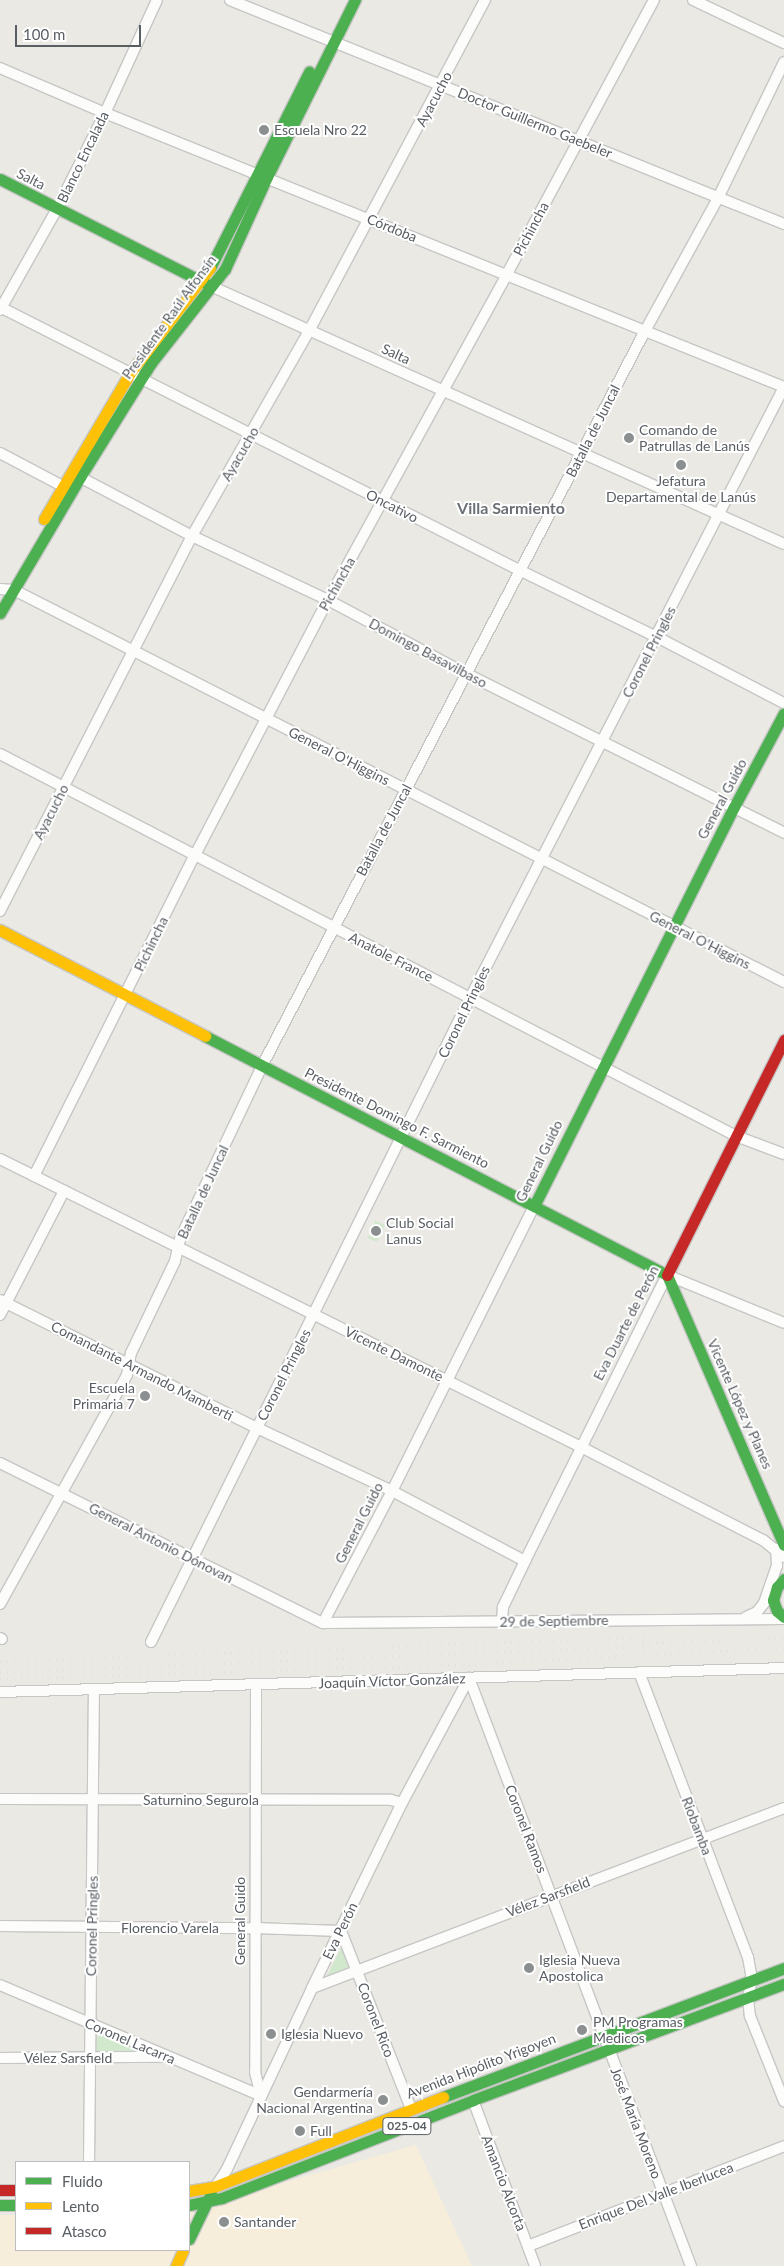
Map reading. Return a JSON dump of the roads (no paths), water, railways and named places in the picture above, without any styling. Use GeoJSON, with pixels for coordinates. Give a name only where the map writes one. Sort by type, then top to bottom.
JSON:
{"type":"FeatureCollection","features":[{"type":"Feature","properties":{"kind":"main road","name":"Presidente Raúl Alfonsín"},"geometry":{"type":"LineString","coordinates":[[330,41],[345,0]]}},
{"type":"Feature","properties":{"kind":"main road","name":"Presidente Raúl Alfonsín"},"geometry":{"type":"LineString","coordinates":[[76,474],[130,373],[212,265],[262,176],[330,41],[355,0]]}},
{"type":"Feature","properties":{"kind":"main road","name":"Presidente Raúl Alfonsín"},"geometry":{"type":"LineString","coordinates":[[0,613],[4,591],[76,474],[164,346],[225,269],[262,176]]}},
{"type":"Feature","properties":{"kind":"main road","name":"Salta"},"geometry":{"type":"LineString","coordinates":[[0,179],[212,287]]}},
{"type":"Feature","properties":{"kind":"main road","name":"General Guido"},"geometry":{"type":"LineString","coordinates":[[534,1206],[602,1066],[784,713]]}},
{"type":"Feature","properties":{"kind":"main road","name":"Presidente Domingo F. Sarmiento"},"geometry":{"type":"LineString","coordinates":[[0,930],[667,1275]]}},
{"type":"Feature","properties":{"kind":"main road","name":"Eva Duarte de Perón"},"geometry":{"type":"LineString","coordinates":[[667,1275],[784,1040]]}},
{"type":"Feature","properties":{"kind":"main road","name":"Vicente López y Planes"},"geometry":{"type":"LineString","coordinates":[[667,1275],[777,1525],[780,1547]]}},
{"type":"Feature","properties":{"kind":"main road"},"geometry":{"type":"LineString","coordinates":[[784,1579],[776,1587],[773,1600],[776,1611],[784,1618]]}},
{"type":"Feature","properties":{"kind":"main road","name":"Avenida Hipólito Yrigoyen"},"geometry":{"type":"LineString","coordinates":[[190,2191],[216,2186],[411,2109],[784,1968]]}},
{"type":"Feature","properties":{"kind":"main road","name":"025-04"},"geometry":{"type":"LineString","coordinates":[[190,2205],[206,2203],[473,2100],[784,1984]]}},
{"type":"Feature","properties":{"kind":"main road"},"geometry":{"type":"LineString","coordinates":[[190,2237],[216,2186]]}},
{"type":"Feature","properties":{"kind":"main road"},"geometry":{"type":"LineString","coordinates":[[0,2190],[15,2190]]}},
{"type":"Feature","properties":{"kind":"main road"},"geometry":{"type":"LineString","coordinates":[[0,2205],[15,2205]]}},
{"type":"Feature","properties":{"kind":"main road"},"geometry":{"type":"LineString","coordinates":[[176,2266],[183,2251]]}},
{"type":"Feature","properties":{"kind":"street","name":"Blanco Encalada"},"geometry":{"type":"LineString","coordinates":[[0,308],[57,209],[106,113],[157,0]]}},
{"type":"Feature","properties":{"kind":"street","name":"Doctor Guillermo Gaebeler"},"geometry":{"type":"LineString","coordinates":[[230,0],[784,224]]}},
{"type":"Feature","properties":{"kind":"street","name":"Ayacucho"},"geometry":{"type":"LineString","coordinates":[[0,911],[192,536],[251,435],[308,331],[442,85],[485,0]]}},
{"type":"Feature","properties":{"kind":"street","name":"Pichincha"},"geometry":{"type":"LineString","coordinates":[[34,1176],[195,855],[328,600],[507,274],[654,0]]}},
{"type":"Feature","properties":{"kind":"street"},"geometry":{"type":"LineString","coordinates":[[693,0],[784,43]]}},
{"type":"Feature","properties":{"kind":"street","name":"Batalla de Juncal"},"geometry":{"type":"LineString","coordinates":[[0,1604],[127,1375],[131,1353],[175,1261],[178,1248],[262,1066],[465,673],[521,571],[645,331],[718,198],[784,62]]}},
{"type":"Feature","properties":{"kind":"street","name":"Córdoba"},"geometry":{"type":"LineString","coordinates":[[0,68],[106,113],[784,387]]}},
{"type":"Feature","properties":{"kind":"street","name":"Salta"},"geometry":{"type":"LineString","coordinates":[[212,287],[442,392],[784,544]]}},
{"type":"Feature","properties":{"kind":"street","name":"Oncativo"},"geometry":{"type":"LineString","coordinates":[[0,308],[521,571],[657,637],[784,703]]}},
{"type":"Feature","properties":{"kind":"street","name":"Coronel Pringles"},"geometry":{"type":"LineString","coordinates":[[152,1642],[470,998],[784,387]]}},
{"type":"Feature","properties":{"kind":"street"},"geometry":{"type":"LineString","coordinates":[[0,453],[67,488]]}},
{"type":"Feature","properties":{"kind":"street","name":"Domingo Basavilbaso"},"geometry":{"type":"LineString","coordinates":[[76,474],[192,536],[328,600],[465,673],[784,833]]}},
{"type":"Feature","properties":{"kind":"street","name":"General O'Higgins"},"geometry":{"type":"LineString","coordinates":[[4,591],[133,652],[784,982]]}},
{"type":"Feature","properties":{"kind":"street","name":"Anatole France"},"geometry":{"type":"LineString","coordinates":[[0,754],[736,1136],[784,1154]]}},
{"type":"Feature","properties":{"kind":"street","name":"Vicente Damonte"},"geometry":{"type":"LineString","coordinates":[[0,1159],[780,1547],[784,1557]]}},
{"type":"Feature","properties":{"kind":"street"},"geometry":{"type":"LineString","coordinates":[[0,1314],[3,1302],[64,1191]]}},
{"type":"Feature","properties":{"kind":"street","name":"General Guido"},"geometry":{"type":"LineString","coordinates":[[323,1622],[392,1491],[534,1206]]}},
{"type":"Feature","properties":{"kind":"street","name":"Presidente Domingo F. Sarmiento"},"geometry":{"type":"LineString","coordinates":[[667,1275],[784,1323]]}},
{"type":"Feature","properties":{"kind":"street","name":"Eva Duarte de Perón"},"geometry":{"type":"LineString","coordinates":[[502,1621],[503,1607],[667,1275]]}},
{"type":"Feature","properties":{"kind":"street","name":"Comandante Armando Mamberti"},"geometry":{"type":"LineString","coordinates":[[3,1302],[257,1428],[392,1491],[525,1561]]}},
{"type":"Feature","properties":{"kind":"street","name":"General Antonio Dónovan"},"geometry":{"type":"LineString","coordinates":[[0,1463],[323,1622]]}},
{"type":"Feature","properties":{"kind":"street"},"geometry":{"type":"LineString","coordinates":[[763,1540],[772,1534],[777,1525]]}},
{"type":"Feature","properties":{"kind":"street"},"geometry":{"type":"LineString","coordinates":[[741,1619],[757,1612],[764,1603],[777,1566],[780,1547]]}},
{"type":"Feature","properties":{"kind":"street","name":"29 de Septiembre"},"geometry":{"type":"LineString","coordinates":[[323,1622],[784,1618]]}},
{"type":"Feature","properties":{"kind":"street","name":"Joaquín Víctor González"},"geometry":{"type":"LineString","coordinates":[[0,1692],[256,1686],[784,1668]]}},
{"type":"Feature","properties":{"kind":"street","name":"Riobamba"},"geometry":{"type":"LineString","coordinates":[[639,1672],[748,1957],[752,1980]]}},
{"type":"Feature","properties":{"kind":"street","name":"Eva Perón"},"geometry":{"type":"LineString","coordinates":[[216,2186],[227,2169],[402,1803],[470,1678]]}},
{"type":"Feature","properties":{"kind":"street","name":"Coronel Ramos"},"geometry":{"type":"LineString","coordinates":[[470,1678],[603,2036]]}},
{"type":"Feature","properties":{"kind":"street","name":"General Guido"},"geometry":{"type":"LineString","coordinates":[[256,1686],[255,2072],[261,2096]]}},
{"type":"Feature","properties":{"kind":"street","name":"Coronel Pringles"},"geometry":{"type":"LineString","coordinates":[[89,2161],[94,1689]]}},
{"type":"Feature","properties":{"kind":"street","name":"Saturnino Segurola"},"geometry":{"type":"LineString","coordinates":[[0,1799],[391,1800],[402,1803]]}},
{"type":"Feature","properties":{"kind":"street","name":"Vélez Sarsfield"},"geometry":{"type":"LineString","coordinates":[[312,1988],[357,1969],[784,1808]]}},
{"type":"Feature","properties":{"kind":"street","name":"Florencio Varela"},"geometry":{"type":"LineString","coordinates":[[0,1926],[254,1928],[341,1931]]}},
{"type":"Feature","properties":{"kind":"street","name":"Coronel Rico"},"geometry":{"type":"LineString","coordinates":[[341,1931],[411,2109]]}},
{"type":"Feature","properties":{"kind":"street"},"geometry":{"type":"LineString","coordinates":[[752,1980],[748,1998],[750,2016],[784,2101]]}},
{"type":"Feature","properties":{"kind":"street","name":"Coronel Lacarra"},"geometry":{"type":"LineString","coordinates":[[0,1985],[261,2096]]}},
{"type":"Feature","properties":{"kind":"street","name":"José María Moreno"},"geometry":{"type":"LineString","coordinates":[[603,2036],[692,2266]]}},
{"type":"Feature","properties":{"kind":"street","name":"Vélez Sarsfield"},"geometry":{"type":"LineString","coordinates":[[0,2058],[167,2057]]}},
{"type":"Feature","properties":{"kind":"street","name":"Amancio Alcorta"},"geometry":{"type":"LineString","coordinates":[[473,2100],[536,2266]]}},
{"type":"Feature","properties":{"kind":"street","name":"Enrique Del Valle Iberlucea"},"geometry":{"type":"LineString","coordinates":[[528,2246],[784,2146]]}},
{"type":"Feature","properties":{"kind":"railway"},"geometry":{"type":"LineString","coordinates":[[0,1661],[650,1637]]}},
{"type":"Feature","properties":{"kind":"railway"},"geometry":{"type":"LineString","coordinates":[[642,1643],[784,1638]]}},
{"type":"Feature","properties":{"kind":"railway"},"geometry":{"type":"LineString","coordinates":[[0,1672],[650,1646]]}},
{"type":"Feature","properties":{"kind":"railway"},"geometry":{"type":"LineString","coordinates":[[0,1679],[475,1664],[784,1647]]}},
{"type":"Feature","properties":{"kind":"place","name":"Escuela Nro 22"},"geometry":{"type":"Point","coordinates":[264,130]}},
{"type":"Feature","properties":{"kind":"place","name":"Comando de Patrullas de Lanús"},"geometry":{"type":"Point","coordinates":[629,438]}},
{"type":"Feature","properties":{"kind":"place","name":"Jefatura Departamental de Lanús"},"geometry":{"type":"Point","coordinates":[681,465]}},
{"type":"Feature","properties":{"kind":"place","name":"Club Social Lanus"},"geometry":{"type":"Point","coordinates":[376,1231]}},
{"type":"Feature","properties":{"kind":"place","name":"Escuela Primaria 7"},"geometry":{"type":"Point","coordinates":[145,1396]}},
{"type":"Feature","properties":{"kind":"place","name":"Iglesia Nueva Apostolica"},"geometry":{"type":"Point","coordinates":[529,1968]}},
{"type":"Feature","properties":{"kind":"place","name":"PM Programas Medicos"},"geometry":{"type":"Point","coordinates":[582,2030]}},
{"type":"Feature","properties":{"kind":"place","name":"Iglesia Nuevo"},"geometry":{"type":"Point","coordinates":[271,2034]}},
{"type":"Feature","properties":{"kind":"place","name":"Gendarmería Nacional Argentina"},"geometry":{"type":"Point","coordinates":[383,2100]}},
{"type":"Feature","properties":{"kind":"place","name":"Full"},"geometry":{"type":"Point","coordinates":[300,2131]}},
{"type":"Feature","properties":{"kind":"place","name":"Santander"},"geometry":{"type":"Point","coordinates":[224,2222]}},
{"type":"Feature","properties":{"kind":"district","name":"Villa Sarmiento"},"geometry":{"type":"Point","coordinates":[511,508]}}]}
